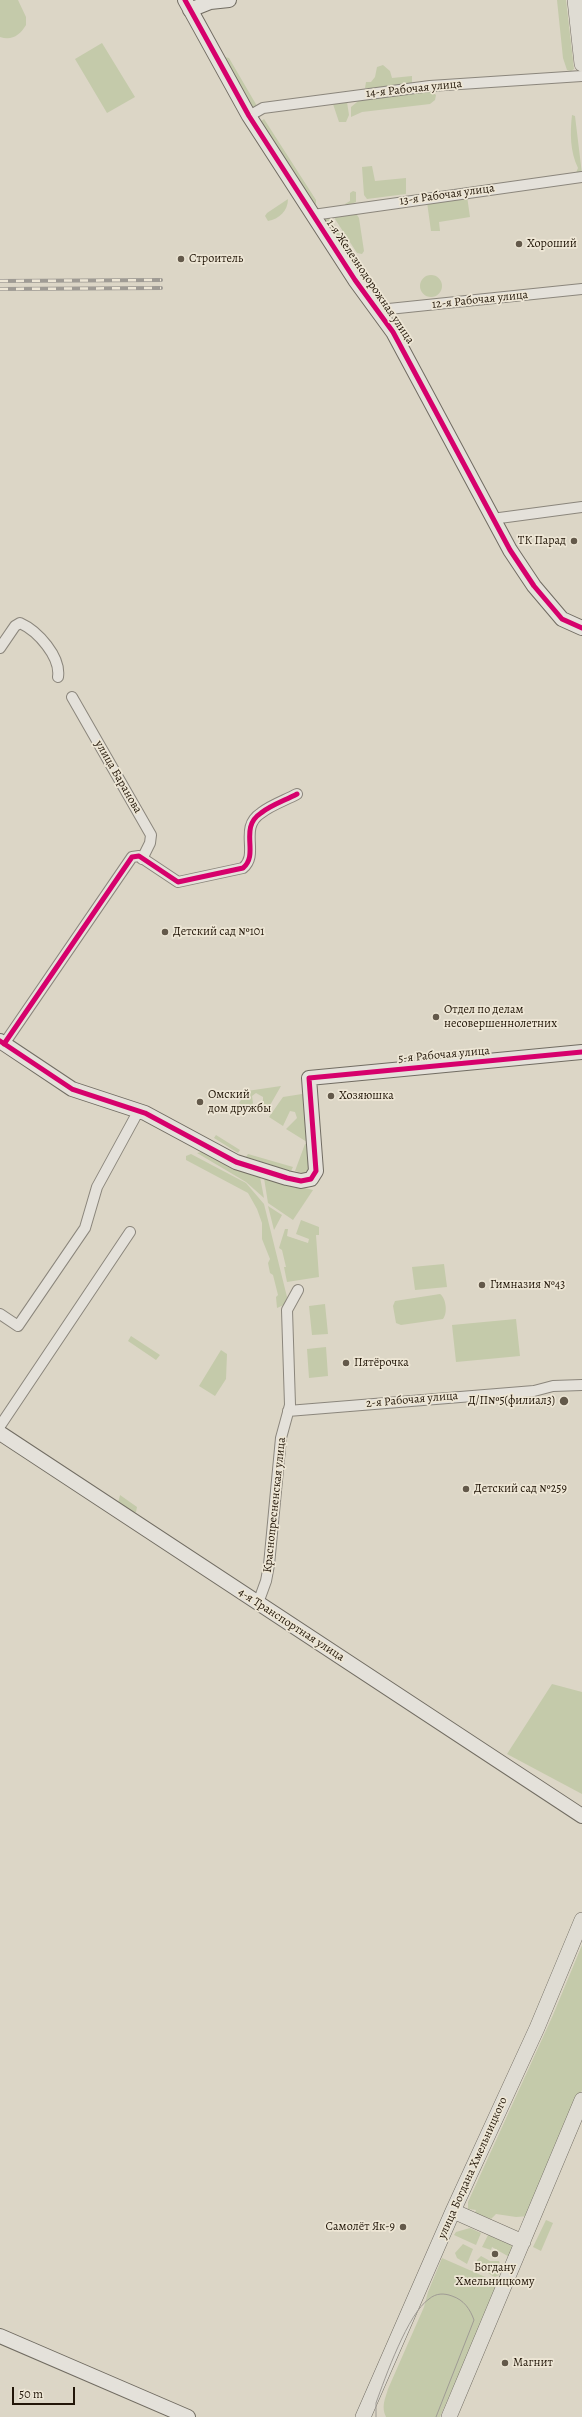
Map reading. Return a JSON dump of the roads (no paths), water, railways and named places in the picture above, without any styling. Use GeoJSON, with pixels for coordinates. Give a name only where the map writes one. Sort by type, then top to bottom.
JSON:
{"type":"FeatureCollection","features":[{"type":"Feature","properties":{"kind":"main road"},"geometry":{"type":"LineString","coordinates":[[575,0],[582,64]]}},
{"type":"Feature","properties":{"kind":"main road","name":"улица Богдана Хмельницкого"},"geometry":{"type":"LineString","coordinates":[[363,2417],[453,2211],[537,2028],[582,1920]]}},
{"type":"Feature","properties":{"kind":"main road"},"geometry":{"type":"LineString","coordinates":[[449,2417],[582,2100]]}},
{"type":"Feature","properties":{"kind":"main road"},"geometry":{"type":"LineString","coordinates":[[453,2211],[523,2242]]}},
{"type":"Feature","properties":{"kind":"street"},"geometry":{"type":"LineString","coordinates":[[188,5],[228,0]]}},
{"type":"Feature","properties":{"kind":"street","name":"1-я Железнодорожная улица"},"geometry":{"type":"LineString","coordinates":[[188,5],[249,116],[355,280],[379,310],[419,377],[492,518],[534,586],[562,619],[582,628]]}},
{"type":"Feature","properties":{"kind":"street","name":"14-я Рабочая улица"},"geometry":{"type":"LineString","coordinates":[[249,116],[263,108],[430,86],[582,76]]}},
{"type":"Feature","properties":{"kind":"street","name":"13-я Рабочая улица"},"geometry":{"type":"LineString","coordinates":[[313,215],[582,177]]}},
{"type":"Feature","properties":{"kind":"street","name":"12-я Рабочая улица"},"geometry":{"type":"LineString","coordinates":[[379,310],[582,289]]}},
{"type":"Feature","properties":{"kind":"street"},"geometry":{"type":"LineString","coordinates":[[492,518],[582,507]]}},
{"type":"Feature","properties":{"kind":"street"},"geometry":{"type":"LineString","coordinates":[[0,648],[15,626],[20,624],[32,631],[51,652],[58,667],[58,677]]}},
{"type":"Feature","properties":{"kind":"street","name":"улица Баранова"},"geometry":{"type":"LineString","coordinates":[[72,697],[151,835],[150,843],[142,859]]}},
{"type":"Feature","properties":{"kind":"street"},"geometry":{"type":"LineString","coordinates":[[0,1314],[18,1326],[85,1228],[97,1187],[139,1110],[72,1089],[2,1042],[132,857],[139,856],[178,882],[243,868],[248,864],[250,858],[249,826],[260,813],[297,794]]}},
{"type":"Feature","properties":{"kind":"street","name":"5-я Рабочая улица"},"geometry":{"type":"LineString","coordinates":[[139,1110],[236,1162],[261,1171],[301,1181],[311,1179],[316,1172],[309,1078],[582,1052]]}},
{"type":"Feature","properties":{"kind":"street"},"geometry":{"type":"LineString","coordinates":[[0,1426],[130,1232]]}},
{"type":"Feature","properties":{"kind":"street","name":"Краснопресненская улица"},"geometry":{"type":"LineString","coordinates":[[258,1603],[266,1582],[269,1565],[281,1438],[288,1411],[287,1310],[298,1290]]}},
{"type":"Feature","properties":{"kind":"street","name":"2-я Рабочая улица"},"geometry":{"type":"LineString","coordinates":[[288,1411],[534,1391],[553,1386],[582,1384]]}},
{"type":"Feature","properties":{"kind":"street","name":"4-я Транспортная улица"},"geometry":{"type":"LineString","coordinates":[[0,1433],[258,1603],[575,1807],[582,1816]]}},
{"type":"Feature","properties":{"kind":"street"},"geometry":{"type":"LineString","coordinates":[[0,2336],[188,2417]]}},
{"type":"Feature","properties":{"kind":"tram line"},"geometry":{"type":"LineString","coordinates":[[376,2417],[376,2403],[405,2331],[421,2306],[432,2297],[443,2294],[449,2295],[463,2302],[471,2312],[474,2320],[436,2417]]}},
{"type":"Feature","properties":{"kind":"railway"},"geometry":{"type":"LineString","coordinates":[[0,281],[161,280]]}},
{"type":"Feature","properties":{"kind":"railway"},"geometry":{"type":"LineString","coordinates":[[0,289],[161,288]]}},
{"type":"Feature","properties":{"kind":"place","name":"Хороший"},"geometry":{"type":"Point","coordinates":[519,244]}},
{"type":"Feature","properties":{"kind":"place","name":"Строитель"},"geometry":{"type":"Point","coordinates":[181,259]}},
{"type":"Feature","properties":{"kind":"place","name":"ТК Парад"},"geometry":{"type":"Point","coordinates":[574,541]}},
{"type":"Feature","properties":{"kind":"place","name":"Детский сад №101"},"geometry":{"type":"Point","coordinates":[165,932]}},
{"type":"Feature","properties":{"kind":"place","name":"Отдел по делам несовершеннолетних"},"geometry":{"type":"Point","coordinates":[436,1017]}},
{"type":"Feature","properties":{"kind":"place","name":"Хозяюшка"},"geometry":{"type":"Point","coordinates":[331,1096]}},
{"type":"Feature","properties":{"kind":"place","name":"Омский дом дружбы"},"geometry":{"type":"Point","coordinates":[200,1102]}},
{"type":"Feature","properties":{"kind":"place","name":"Гимназия №43"},"geometry":{"type":"Point","coordinates":[482,1285]}},
{"type":"Feature","properties":{"kind":"place","name":"Пятёрочка"},"geometry":{"type":"Point","coordinates":[346,1363]}},
{"type":"Feature","properties":{"kind":"place","name":"Д/П№5(филиал3)"},"geometry":{"type":"Point","coordinates":[564,1401]}},
{"type":"Feature","properties":{"kind":"place","name":"Детский сад №259"},"geometry":{"type":"Point","coordinates":[466,1489]}},
{"type":"Feature","properties":{"kind":"place","name":"Самолёт Як-9"},"geometry":{"type":"Point","coordinates":[403,2227]}},
{"type":"Feature","properties":{"kind":"place","name":"Богдану Хмельницкому"},"geometry":{"type":"Point","coordinates":[495,2254]}},
{"type":"Feature","properties":{"kind":"place","name":"Магнит"},"geometry":{"type":"Point","coordinates":[505,2363]}}]}
